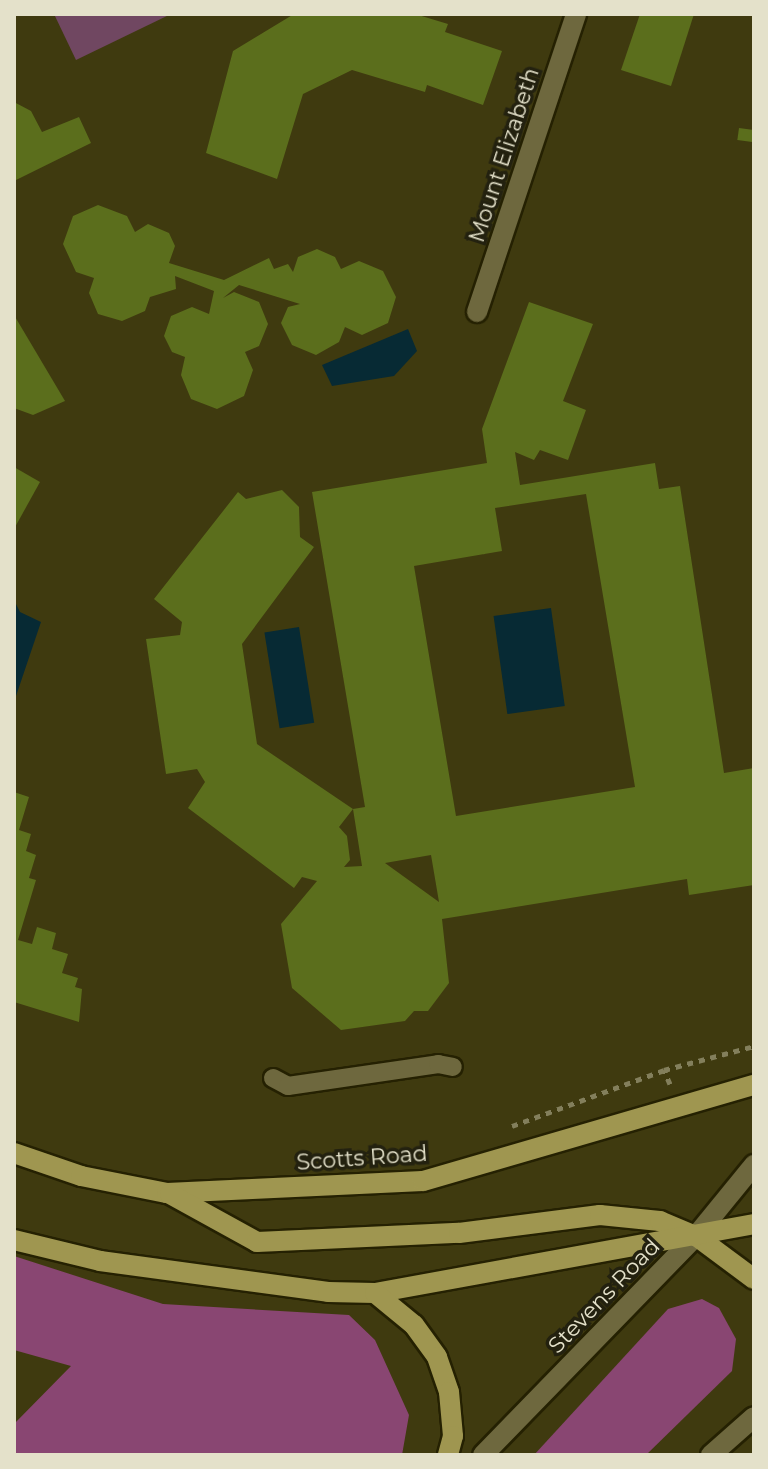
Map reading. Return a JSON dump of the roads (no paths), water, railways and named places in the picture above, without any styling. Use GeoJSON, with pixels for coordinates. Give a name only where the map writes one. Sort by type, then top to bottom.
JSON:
{"type":"FeatureCollection","features":[{"type":"Feature","properties":{"kind":"main road","name":"Mount Elizabeth"},"geometry":{"type":"LineString","coordinates":[[477,312],[576,14]]}},
{"type":"Feature","properties":{"kind":"main road","name":"Scotts Road"},"geometry":{"type":"LineString","coordinates":[[14,1153],[81,1176],[167,1193],[423,1181],[754,1085]]}},
{"type":"Feature","properties":{"kind":"main road","name":"Stevens Road"},"geometry":{"type":"LineString","coordinates":[[483,1455],[696,1236],[754,1165]]}},
{"type":"Feature","properties":{"kind":"main road"},"geometry":{"type":"LineString","coordinates":[[167,1193],[257,1242],[459,1233],[600,1215],[660,1221],[696,1236],[754,1279]]}},
{"type":"Feature","properties":{"kind":"main road"},"geometry":{"type":"LineString","coordinates":[[14,1240],[100,1261],[328,1292],[375,1293],[754,1224]]}},
{"type":"Feature","properties":{"kind":"main road"},"geometry":{"type":"LineString","coordinates":[[375,1293],[414,1325],[437,1357],[449,1392],[453,1436],[448,1455]]}},
{"type":"Feature","properties":{"kind":"main road"},"geometry":{"type":"LineString","coordinates":[[711,1455],[754,1417]]}},
{"type":"Feature","properties":{"kind":"lane"},"geometry":{"type":"LineString","coordinates":[[273,1078],[288,1086],[438,1064],[453,1067]]}},
{"type":"Feature","properties":{"kind":"water"},"geometry":{"type":"Polygon","coordinates":[[[408,329],[417,351],[394,376],[332,386],[322,365],[408,329]]]}},
{"type":"Feature","properties":{"kind":"water"},"geometry":{"type":"Polygon","coordinates":[[[14,600],[20,612],[41,622],[14,702],[14,600]]]}},
{"type":"Feature","properties":{"kind":"water"},"geometry":{"type":"Polygon","coordinates":[[[551,608],[565,706],[507,714],[494,616],[551,608]]]}},
{"type":"Feature","properties":{"kind":"water"},"geometry":{"type":"Polygon","coordinates":[[[299,627],[314,723],[280,728],[264,632],[299,627]]]}}]}
